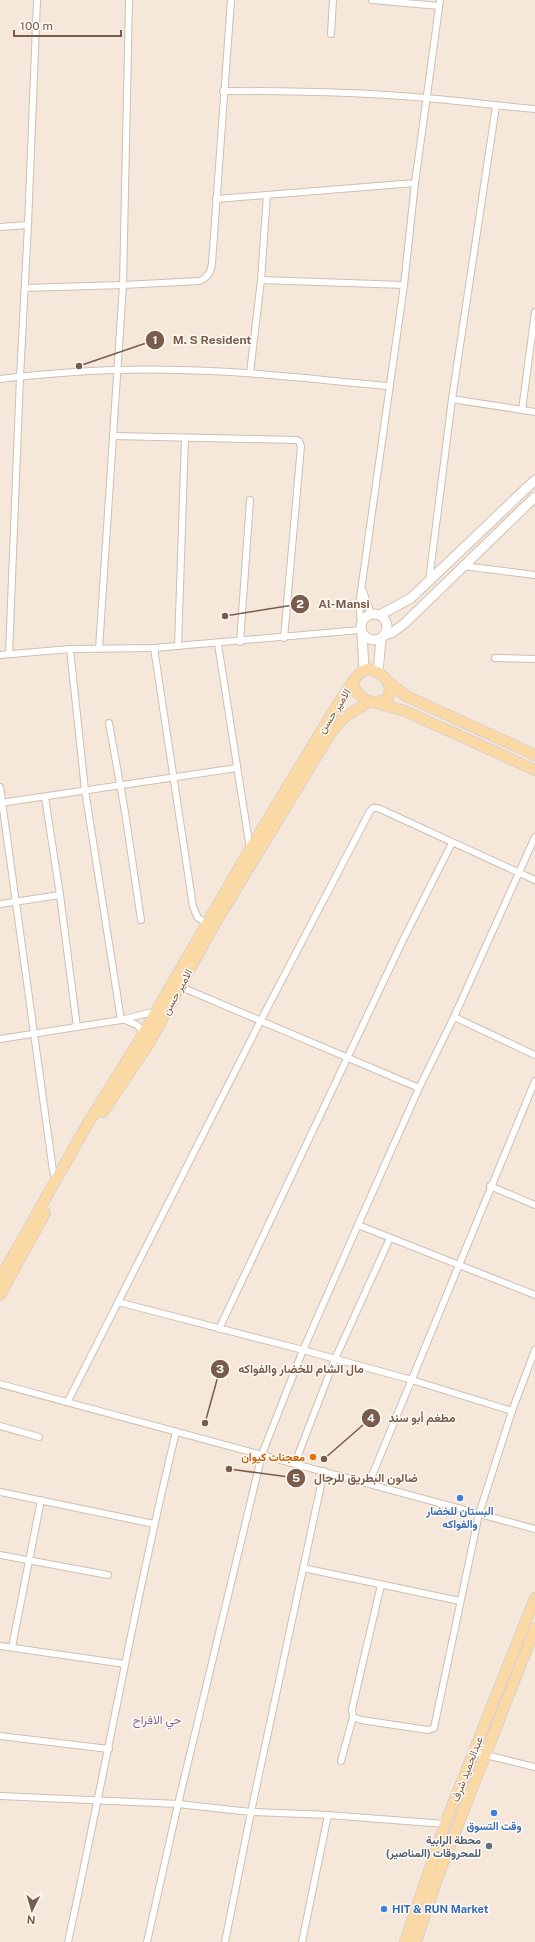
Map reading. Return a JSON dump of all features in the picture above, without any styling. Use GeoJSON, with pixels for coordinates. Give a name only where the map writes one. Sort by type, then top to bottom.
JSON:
{"type":"FeatureCollection","features":[{"type":"Feature","properties":{"kind":"main road"},"geometry":{"type":"LineString","coordinates":[[364,670],[361,628],[364,618],[375,615],[411,598],[535,480]]}},
{"type":"Feature","properties":{"kind":"main road"},"geometry":{"type":"LineString","coordinates":[[361,628],[372,641],[393,632],[405,623],[535,497]]}},
{"type":"Feature","properties":{"kind":"main road"},"geometry":{"type":"LineString","coordinates":[[466,545],[475,556]]}},
{"type":"Feature","properties":{"kind":"main road"},"geometry":{"type":"LineString","coordinates":[[375,615],[386,622],[387,631],[383,637],[383,677]]}},
{"type":"Feature","properties":{"kind":"main road"},"geometry":{"type":"LineString","coordinates":[[535,755],[406,696],[373,670],[364,670],[353,682],[359,696],[372,702],[405,711],[535,770]]}},
{"type":"Feature","properties":{"kind":"main road","name":"الامير حسن"},"geometry":{"type":"LineString","coordinates":[[0,1279],[88,1123],[332,731],[345,717],[372,702],[386,699],[389,696],[390,688],[383,677]]}},
{"type":"Feature","properties":{"kind":"main road","name":"الامير حسن"},"geometry":{"type":"LineString","coordinates":[[0,1295],[94,1125],[148,1045],[181,987],[210,925],[250,849],[334,710],[353,682]]}},
{"type":"Feature","properties":{"kind":"main road","name":"عبدالحميد شرف"},"geometry":{"type":"LineString","coordinates":[[404,1942],[445,1824],[535,1598]]}},
{"type":"Feature","properties":{"kind":"main road","name":"عبدالحميد شرف"},"geometry":{"type":"LineString","coordinates":[[416,1942],[438,1876],[484,1756],[532,1643],[535,1628]]}},
{"type":"Feature","properties":{"kind":"street"},"geometry":{"type":"LineString","coordinates":[[9,654],[37,0]]}},
{"type":"Feature","properties":{"kind":"street"},"geometry":{"type":"LineString","coordinates":[[99,649],[118,370],[122,286],[129,0]]}},
{"type":"Feature","properties":{"kind":"street"},"geometry":{"type":"LineString","coordinates":[[25,288],[122,286],[200,281],[207,277],[211,270],[212,263],[223,91],[231,0]]}},
{"type":"Feature","properties":{"kind":"street"},"geometry":{"type":"LineString","coordinates":[[331,34],[333,0]]}},
{"type":"Feature","properties":{"kind":"street"},"geometry":{"type":"LineString","coordinates":[[0,655],[70,649],[154,648],[218,644],[284,638],[361,628],[359,605],[363,590],[389,386],[404,285],[415,182],[440,3],[372,0]]}},
{"type":"Feature","properties":{"kind":"street"},"geometry":{"type":"LineString","coordinates":[[223,91],[306,91],[427,98],[535,109]]}},
{"type":"Feature","properties":{"kind":"street"},"geometry":{"type":"LineString","coordinates":[[428,583],[452,398],[496,106]]}},
{"type":"Feature","properties":{"kind":"street"},"geometry":{"type":"LineString","coordinates":[[216,199],[415,182]]}},
{"type":"Feature","properties":{"kind":"street"},"geometry":{"type":"LineString","coordinates":[[250,373],[262,280],[267,195]]}},
{"type":"Feature","properties":{"kind":"street"},"geometry":{"type":"LineString","coordinates":[[0,227],[28,225]]}},
{"type":"Feature","properties":{"kind":"street"},"geometry":{"type":"LineString","coordinates":[[262,280],[404,285]]}},
{"type":"Feature","properties":{"kind":"street"},"geometry":{"type":"LineString","coordinates":[[522,410],[535,312]]}},
{"type":"Feature","properties":{"kind":"street"},"geometry":{"type":"LineString","coordinates":[[0,379],[118,370],[179,370],[250,373],[389,386]]}},
{"type":"Feature","properties":{"kind":"street"},"geometry":{"type":"LineString","coordinates":[[452,398],[535,412]]}},
{"type":"Feature","properties":{"kind":"street"},"geometry":{"type":"LineString","coordinates":[[113,436],[296,440],[299,442],[301,446],[284,638]]}},
{"type":"Feature","properties":{"kind":"street"},"geometry":{"type":"LineString","coordinates":[[178,646],[185,438]]}},
{"type":"Feature","properties":{"kind":"street"},"geometry":{"type":"LineString","coordinates":[[240,642],[250,500]]}},
{"type":"Feature","properties":{"kind":"street"},"geometry":{"type":"LineString","coordinates":[[463,566],[535,575]]}},
{"type":"Feature","properties":{"kind":"street"},"geometry":{"type":"LineString","coordinates":[[363,590],[375,615]]}},
{"type":"Feature","properties":{"kind":"street"},"geometry":{"type":"LineString","coordinates":[[218,644],[250,849]]}},
{"type":"Feature","properties":{"kind":"street"},"geometry":{"type":"LineString","coordinates":[[154,648],[172,777],[194,911],[198,918],[210,925]]}},
{"type":"Feature","properties":{"kind":"street"},"geometry":{"type":"LineString","coordinates":[[70,649],[85,790],[121,1020]]}},
{"type":"Feature","properties":{"kind":"street"},"geometry":{"type":"LineString","coordinates":[[495,658],[535,659]]}},
{"type":"Feature","properties":{"kind":"street"},"geometry":{"type":"LineString","coordinates":[[108,723],[142,920]]}},
{"type":"Feature","properties":{"kind":"street"},"geometry":{"type":"LineString","coordinates":[[1,803],[237,768]]}},
{"type":"Feature","properties":{"kind":"street"},"geometry":{"type":"LineString","coordinates":[[0,787],[53,1171],[57,1180]]}},
{"type":"Feature","properties":{"kind":"street"},"geometry":{"type":"LineString","coordinates":[[45,797],[60,895],[77,1027]]}},
{"type":"Feature","properties":{"kind":"street"},"geometry":{"type":"LineString","coordinates":[[68,1401],[183,1177],[261,1020],[370,810],[373,808],[378,808],[535,880]]}},
{"type":"Feature","properties":{"kind":"street"},"geometry":{"type":"LineString","coordinates":[[147,1942],[178,1804],[262,1454],[303,1350],[358,1225],[419,1088],[454,1017],[535,837]]}},
{"type":"Feature","properties":{"kind":"street"},"geometry":{"type":"LineString","coordinates":[[220,1329],[404,938],[452,843]]}},
{"type":"Feature","properties":{"kind":"street"},"geometry":{"type":"LineString","coordinates":[[0,904],[60,895]]}},
{"type":"Feature","properties":{"kind":"street"},"geometry":{"type":"LineString","coordinates":[[181,987],[419,1088]]}},
{"type":"Feature","properties":{"kind":"street"},"geometry":{"type":"LineString","coordinates":[[0,1038],[121,1020],[157,1010]]}},
{"type":"Feature","properties":{"kind":"street"},"geometry":{"type":"LineString","coordinates":[[454,1017],[535,1055]]}},
{"type":"Feature","properties":{"kind":"street"},"geometry":{"type":"LineString","coordinates":[[121,1020],[137,1025],[144,1033]]}},
{"type":"Feature","properties":{"kind":"street"},"geometry":{"type":"LineString","coordinates":[[369,1483],[460,1264],[490,1186],[535,1081]]}},
{"type":"Feature","properties":{"kind":"street"},"geometry":{"type":"LineString","coordinates":[[490,1186],[535,1205]]}},
{"type":"Feature","properties":{"kind":"street"},"geometry":{"type":"LineString","coordinates":[[358,1225],[460,1264],[535,1295]]}},
{"type":"Feature","properties":{"kind":"street"},"geometry":{"type":"LineString","coordinates":[[295,1463],[335,1359],[390,1238]]}},
{"type":"Feature","properties":{"kind":"street"},"geometry":{"type":"LineString","coordinates":[[118,1302],[412,1380],[512,1411]]}},
{"type":"Feature","properties":{"kind":"street"},"geometry":{"type":"LineString","coordinates":[[354,1717],[361,1720],[433,1730],[479,1514],[512,1411],[535,1350]]}},
{"type":"Feature","properties":{"kind":"street"},"geometry":{"type":"LineString","coordinates":[[0,1384],[68,1401],[176,1432],[535,1529]]}},
{"type":"Feature","properties":{"kind":"street"},"geometry":{"type":"LineString","coordinates":[[0,1426],[39,1437]]}},
{"type":"Feature","properties":{"kind":"street"},"geometry":{"type":"LineString","coordinates":[[68,1942],[109,1749],[154,1524],[176,1432]]}},
{"type":"Feature","properties":{"kind":"street"},"geometry":{"type":"LineString","coordinates":[[225,1942],[251,1812],[324,1471]]}},
{"type":"Feature","properties":{"kind":"street"},"geometry":{"type":"LineString","coordinates":[[0,1492],[154,1524]]}},
{"type":"Feature","properties":{"kind":"street"},"geometry":{"type":"LineString","coordinates":[[12,1647],[41,1500]]}},
{"type":"Feature","properties":{"kind":"street"},"geometry":{"type":"LineString","coordinates":[[0,1555],[108,1575]]}},
{"type":"Feature","properties":{"kind":"street"},"geometry":{"type":"LineString","coordinates":[[303,1568],[460,1601]]}},
{"type":"Feature","properties":{"kind":"street"},"geometry":{"type":"LineString","coordinates":[[341,1761],[354,1717],[352,1709],[382,1585]]}},
{"type":"Feature","properties":{"kind":"street"},"geometry":{"type":"LineString","coordinates":[[0,1646],[125,1664]]}},
{"type":"Feature","properties":{"kind":"street"},"geometry":{"type":"LineString","coordinates":[[0,1736],[109,1749]]}},
{"type":"Feature","properties":{"kind":"street"},"geometry":{"type":"LineString","coordinates":[[473,1752],[484,1756],[535,1767]]}},
{"type":"Feature","properties":{"kind":"street"},"geometry":{"type":"LineString","coordinates":[[0,1796],[178,1804],[251,1812],[328,1815],[445,1824]]}},
{"type":"Feature","properties":{"kind":"street"},"geometry":{"type":"LineString","coordinates":[[302,1942],[328,1815]]}},
{"type":"Feature","properties":{"kind":"shaded area"},"geometry":{"type":"Polygon","coordinates":[[[0,0],[535,0],[535,1942],[0,1942],[0,0]]]}},
{"type":"Feature","properties":{"kind":"place","name":"M. S Resident"},"geometry":{"type":"Point","coordinates":[79,366]}},
{"type":"Feature","properties":{"kind":"place","name":"Al-Mansi"},"geometry":{"type":"Point","coordinates":[225,616]}},
{"type":"Feature","properties":{"kind":"place","name":"مال الشام للخضار والفواكه"},"geometry":{"type":"Point","coordinates":[205,1423]}},
{"type":"Feature","properties":{"kind":"place","name":"معجنات كيوان"},"geometry":{"type":"Point","coordinates":[313,1457]}},
{"type":"Feature","properties":{"kind":"place","name":"مطغم أبو سند"},"geometry":{"type":"Point","coordinates":[324,1459]}},
{"type":"Feature","properties":{"kind":"place","name":"ضالون البطريق للرجال"},"geometry":{"type":"Point","coordinates":[229,1469]}},
{"type":"Feature","properties":{"kind":"place","name":"البستان للخضار والفواكه"},"geometry":{"type":"Point","coordinates":[460,1498]}},
{"type":"Feature","properties":{"kind":"place","name":"وقت التسوق"},"geometry":{"type":"Point","coordinates":[494,1813]}},
{"type":"Feature","properties":{"kind":"place","name":"محطة الرابية للمحروقات (المناصير)"},"geometry":{"type":"Point","coordinates":[489,1846]}},
{"type":"Feature","properties":{"kind":"place","name":"HIT & RUN Market"},"geometry":{"type":"Point","coordinates":[384,1909]}},
{"type":"Feature","properties":{"kind":"district","name":"حي الافراح"},"geometry":{"type":"Point","coordinates":[157,1720]}}]}
